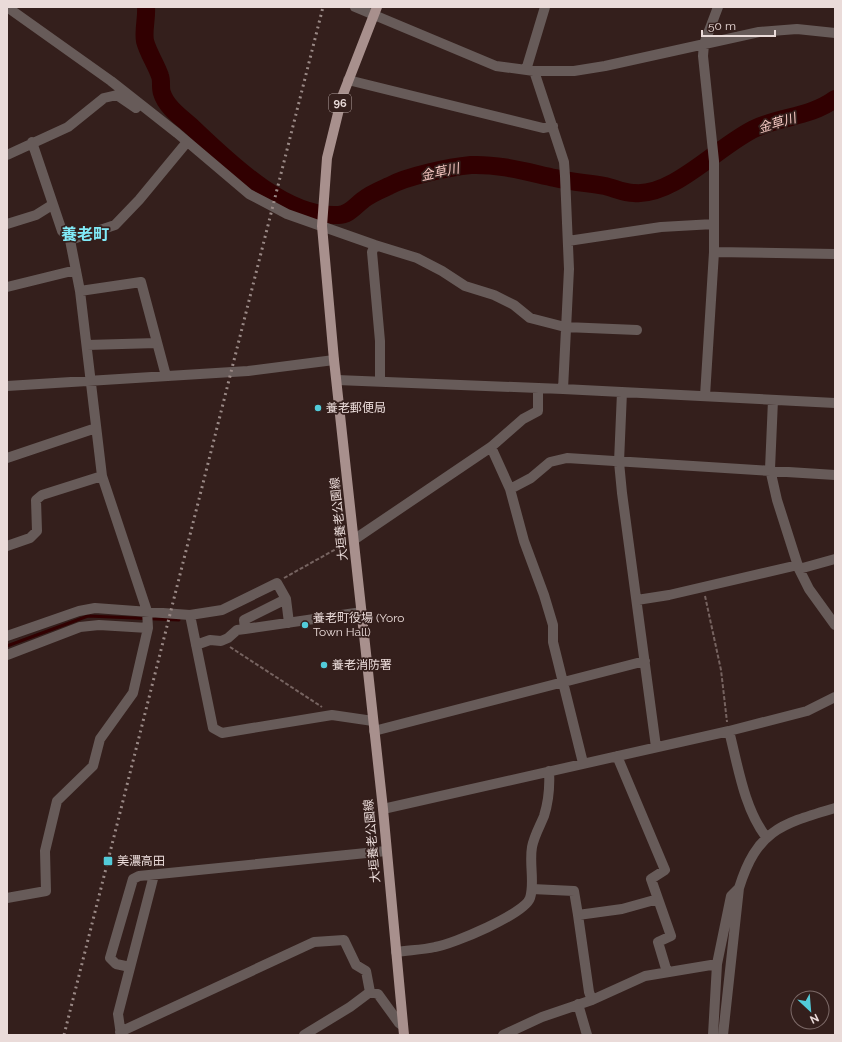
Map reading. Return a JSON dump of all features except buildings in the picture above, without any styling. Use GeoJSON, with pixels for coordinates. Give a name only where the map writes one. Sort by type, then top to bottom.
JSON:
{"type":"FeatureCollection","features":[{"type":"Feature","properties":{"kind":"main road","name":"大垣養老公園線"},"geometry":{"type":"LineString","coordinates":[[375,11],[342,97],[327,158],[322,222],[334,360],[355,538],[404,1030]]}},
{"type":"Feature","properties":{"kind":"street"},"geometry":{"type":"LineString","coordinates":[[7,7],[111,81],[177,132],[249,194],[287,214],[322,222],[375,245],[416,258],[442,271],[465,286],[494,295],[514,305],[530,318],[565,327],[637,330]]}},
{"type":"Feature","properties":{"kind":"street"},"geometry":{"type":"LineString","coordinates":[[355,7],[375,11],[496,66],[530,71],[580,70],[759,32],[797,29],[835,33]]}},
{"type":"Feature","properties":{"kind":"street"},"geometry":{"type":"LineString","coordinates":[[545,7],[530,71],[553,126],[564,162],[569,269],[563,389]]}},
{"type":"Feature","properties":{"kind":"street"},"geometry":{"type":"LineString","coordinates":[[705,396],[714,252],[714,224],[713,156],[703,56],[704,44],[718,7]]}},
{"type":"Feature","properties":{"kind":"street"},"geometry":{"type":"LineString","coordinates":[[348,80],[543,128],[553,126]]}},
{"type":"Feature","properties":{"kind":"street"},"geometry":{"type":"LineString","coordinates":[[7,155],[32,142],[68,127],[104,98],[118,95],[164,129],[177,132]]}},
{"type":"Feature","properties":{"kind":"street"},"geometry":{"type":"LineString","coordinates":[[7,898],[46,891],[45,851],[57,801],[93,766],[100,739],[133,693],[148,628],[147,611],[102,476],[92,381],[80,291],[70,240],[62,232],[32,142]]}},
{"type":"Feature","properties":{"kind":"street"},"geometry":{"type":"LineString","coordinates":[[70,240],[115,225],[139,200],[187,142]]}},
{"type":"Feature","properties":{"kind":"street"},"geometry":{"type":"LineString","coordinates":[[7,224],[36,215],[52,205]]}},
{"type":"Feature","properties":{"kind":"street"},"geometry":{"type":"LineString","coordinates":[[568,241],[661,227],[714,224]]}},
{"type":"Feature","properties":{"kind":"street"},"geometry":{"type":"LineString","coordinates":[[375,245],[372,252],[380,341],[380,382]]}},
{"type":"Feature","properties":{"kind":"street"},"geometry":{"type":"LineString","coordinates":[[714,252],[835,254]]}},
{"type":"Feature","properties":{"kind":"street"},"geometry":{"type":"LineString","coordinates":[[7,287],[76,270]]}},
{"type":"Feature","properties":{"kind":"street"},"geometry":{"type":"LineString","coordinates":[[80,291],[140,282],[166,376]]}},
{"type":"Feature","properties":{"kind":"street"},"geometry":{"type":"LineString","coordinates":[[87,345],[157,343]]}},
{"type":"Feature","properties":{"kind":"street"},"geometry":{"type":"LineString","coordinates":[[7,386],[248,371],[334,360]]}},
{"type":"Feature","properties":{"kind":"street"},"geometry":{"type":"LineString","coordinates":[[337,380],[563,389],[835,403]]}},
{"type":"Feature","properties":{"kind":"street"},"geometry":{"type":"LineString","coordinates":[[355,538],[491,447],[523,419],[538,411],[538,388]]}},
{"type":"Feature","properties":{"kind":"street"},"geometry":{"type":"LineString","coordinates":[[622,392],[619,462],[656,747]]}},
{"type":"Feature","properties":{"kind":"street"},"geometry":{"type":"LineString","coordinates":[[773,400],[770,469],[777,500],[799,567],[809,589],[835,625]]}},
{"type":"Feature","properties":{"kind":"street"},"geometry":{"type":"LineString","coordinates":[[7,458],[96,428]]}},
{"type":"Feature","properties":{"kind":"street"},"geometry":{"type":"LineString","coordinates":[[491,447],[510,489],[524,541],[544,595],[553,625],[554,642],[584,763]]}},
{"type":"Feature","properties":{"kind":"street"},"geometry":{"type":"LineString","coordinates":[[510,489],[531,478],[550,462],[567,458],[770,469],[835,475]]}},
{"type":"Feature","properties":{"kind":"street"},"geometry":{"type":"LineString","coordinates":[[7,546],[30,538],[37,531],[36,500],[42,495],[102,476]]}},
{"type":"Feature","properties":{"kind":"street"},"geometry":{"type":"LineString","coordinates":[[637,600],[669,595],[835,558]]}},
{"type":"Feature","properties":{"kind":"street"},"geometry":{"type":"LineString","coordinates":[[7,636],[79,611],[95,608],[190,615],[222,610],[277,583],[286,599],[289,623]]}},
{"type":"Feature","properties":{"kind":"street"},"geometry":{"type":"LineString","coordinates":[[245,629],[244,620],[286,599]]}},
{"type":"Feature","properties":{"kind":"street"},"geometry":{"type":"LineString","coordinates":[[196,645],[210,640],[221,641],[228,638],[237,630],[362,612]]}},
{"type":"Feature","properties":{"kind":"street"},"geometry":{"type":"LineString","coordinates":[[190,615],[213,728],[222,733],[332,715],[373,726],[565,682],[645,661]]}},
{"type":"Feature","properties":{"kind":"street"},"geometry":{"type":"LineString","coordinates":[[7,655],[80,627],[99,625],[148,628]]}},
{"type":"Feature","properties":{"kind":"street"},"geometry":{"type":"LineString","coordinates":[[383,809],[729,731],[807,711],[835,697]]}},
{"type":"Feature","properties":{"kind":"street"},"geometry":{"type":"LineString","coordinates":[[729,731],[742,782],[754,815],[766,837]]}},
{"type":"Feature","properties":{"kind":"street"},"geometry":{"type":"LineString","coordinates":[[617,756],[665,870],[651,879],[671,936],[658,942],[667,972]]}},
{"type":"Feature","properties":{"kind":"street"},"geometry":{"type":"LineString","coordinates":[[396,952],[435,947],[476,932],[519,911],[530,900],[532,889],[530,866],[532,845],[551,791],[549,771]]}},
{"type":"Feature","properties":{"kind":"street"},"geometry":{"type":"LineString","coordinates":[[723,1035],[739,888],[746,865],[766,837],[778,829],[798,819],[835,808]]}},
{"type":"Feature","properties":{"kind":"street"},"geometry":{"type":"LineString","coordinates":[[130,967],[116,964],[110,958],[133,880],[139,876],[386,851]]}},
{"type":"Feature","properties":{"kind":"street"},"geometry":{"type":"LineString","coordinates":[[154,874],[118,1014],[120,1034],[314,942],[344,940],[356,965],[366,971],[370,992]]}},
{"type":"Feature","properties":{"kind":"street"},"geometry":{"type":"LineString","coordinates":[[713,1035],[717,964],[731,896],[739,888]]}},
{"type":"Feature","properties":{"kind":"street"},"geometry":{"type":"LineString","coordinates":[[532,889],[574,891],[589,992],[592,1000]]}},
{"type":"Feature","properties":{"kind":"street"},"geometry":{"type":"LineString","coordinates":[[578,915],[622,909],[658,899]]}},
{"type":"Feature","properties":{"kind":"street"},"geometry":{"type":"LineString","coordinates":[[503,1035],[542,1017],[592,1000],[645,976],[717,964]]}},
{"type":"Feature","properties":{"kind":"street"},"geometry":{"type":"LineString","coordinates":[[370,992],[378,994],[404,1030]]}},
{"type":"Feature","properties":{"kind":"street"},"geometry":{"type":"LineString","coordinates":[[304,1035],[350,1007],[370,992]]}},
{"type":"Feature","properties":{"kind":"street"},"geometry":{"type":"LineString","coordinates":[[578,1004],[587,1035]]}},
{"type":"Feature","properties":{"kind":"path"},"geometry":{"type":"LineString","coordinates":[[277,583],[355,538]]}},
{"type":"Feature","properties":{"kind":"path"},"geometry":{"type":"LineString","coordinates":[[703,587],[721,670],[729,731]]}},
{"type":"Feature","properties":{"kind":"path"},"geometry":{"type":"LineString","coordinates":[[221,641],[319,704],[332,715]]}},
{"type":"Feature","properties":{"kind":"waterway","name":"金草川"},"geometry":{"type":"LineString","coordinates":[[146,7],[144,33],[145,41],[160,76],[162,93],[171,108],[240,171],[259,185],[298,207],[318,213],[342,215],[352,210],[360,202],[375,192],[397,182],[429,172],[471,165],[513,169],[567,181],[605,186],[630,193],[649,192],[665,187],[681,178],[727,145],[756,128],[806,113],[835,99]]}},
{"type":"Feature","properties":{"kind":"waterway"},"geometry":{"type":"LineString","coordinates":[[7,646],[88,616],[179,620]]}},
{"type":"Feature","properties":{"kind":"railway"},"geometry":{"type":"LineString","coordinates":[[64,1035],[323,7]]}},
{"type":"Feature","properties":{"kind":"place","name":"養老郵便局"},"geometry":{"type":"Point","coordinates":[318,408]}},
{"type":"Feature","properties":{"kind":"place","name":"養老町役場 (Yoro Town Hall)"},"geometry":{"type":"Point","coordinates":[305,625]}},
{"type":"Feature","properties":{"kind":"place","name":"養老消防署"},"geometry":{"type":"Point","coordinates":[324,665]}},
{"type":"Feature","properties":{"kind":"place","name":"美濃高田"},"geometry":{"type":"Point","coordinates":[108,861]}},
{"type":"Feature","properties":{"kind":"district","name":"養老町"},"geometry":{"type":"Point","coordinates":[85,234]}}]}
